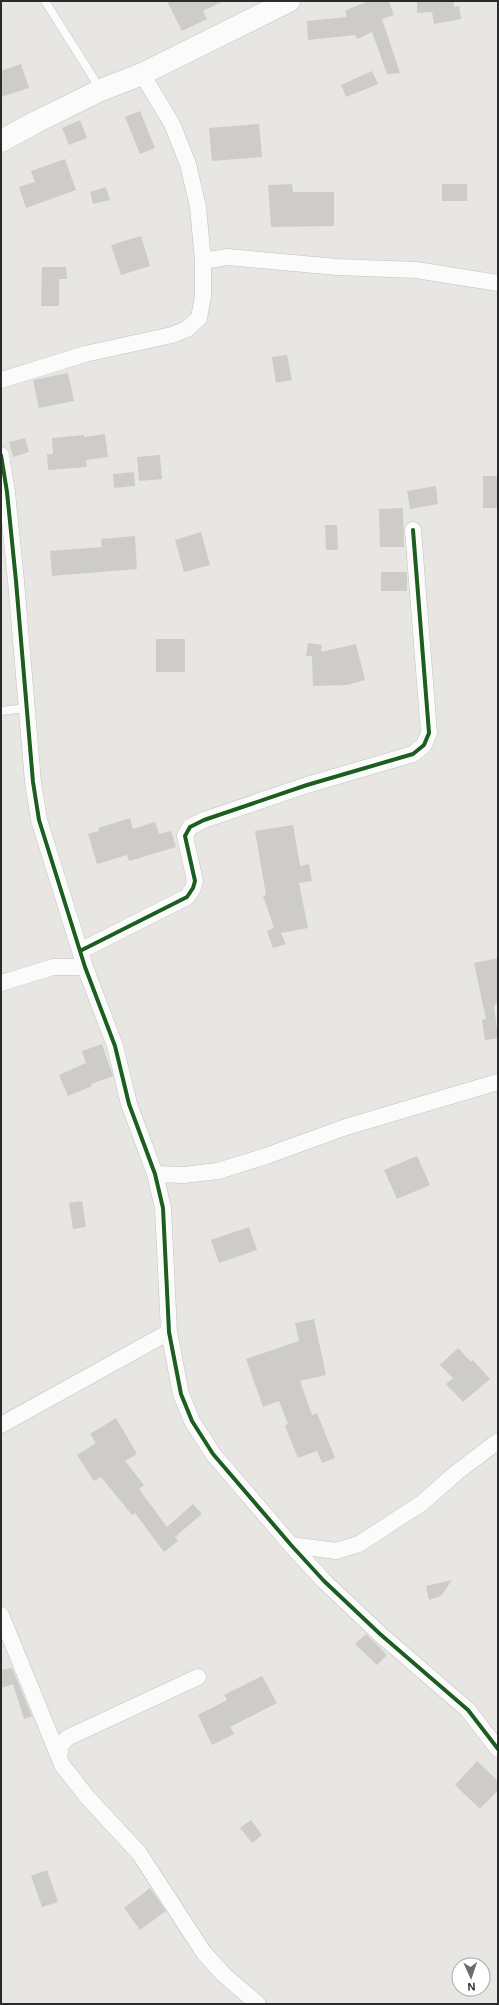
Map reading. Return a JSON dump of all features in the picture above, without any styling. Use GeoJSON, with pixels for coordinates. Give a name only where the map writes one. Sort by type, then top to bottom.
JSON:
{"type":"FeatureCollection","features":[{"type":"Feature","properties":{"kind":"main road"},"geometry":{"type":"LineString","coordinates":[[1,141],[101,90],[142,74],[288,1]]}},
{"type":"Feature","properties":{"kind":"street"},"geometry":{"type":"LineString","coordinates":[[1,380],[85,354],[130,345],[187,329],[200,318],[203,296],[203,261],[198,206],[188,164],[172,124],[142,74]]}},
{"type":"Feature","properties":{"kind":"street"},"geometry":{"type":"LineString","coordinates":[[203,261],[227,257],[337,267],[416,270],[498,283]]}},
{"type":"Feature","properties":{"kind":"street"},"geometry":{"type":"LineString","coordinates":[[1,455],[16,581],[33,782],[39,820],[85,967],[115,1046],[129,1104],[155,1174],[163,1208],[169,1332],[181,1394],[192,1421],[213,1454],[291,1545],[324,1581],[374,1628],[468,1710],[498,1749]]}},
{"type":"Feature","properties":{"kind":"street"},"geometry":{"type":"LineString","coordinates":[[80,951],[187,897],[193,888],[195,881],[185,836],[190,827],[204,820],[307,785],[412,754],[424,745],[429,733],[413,530]]}},
{"type":"Feature","properties":{"kind":"street"},"geometry":{"type":"LineString","coordinates":[[1,982],[53,967],[85,967]]}},
{"type":"Feature","properties":{"kind":"street"},"geometry":{"type":"LineString","coordinates":[[155,1174],[184,1176],[218,1171],[266,1156],[346,1127],[498,1082]]}},
{"type":"Feature","properties":{"kind":"street"},"geometry":{"type":"LineString","coordinates":[[1,1424],[169,1332]]}},
{"type":"Feature","properties":{"kind":"street"},"geometry":{"type":"LineString","coordinates":[[291,1545],[336,1551],[359,1544],[422,1504],[456,1473],[498,1441]]}},
{"type":"Feature","properties":{"kind":"street"},"geometry":{"type":"LineString","coordinates":[[1,1615],[62,1765],[88,1798],[139,1853],[204,1953],[224,1975],[258,2004]]}},
{"type":"Feature","properties":{"kind":"street"},"geometry":{"type":"LineString","coordinates":[[59,1757],[61,1745],[67,1738],[198,1677]]}},
{"type":"Feature","properties":{"kind":"lane"},"geometry":{"type":"LineString","coordinates":[[45,1],[101,90]]}},
{"type":"Feature","properties":{"kind":"lane"},"geometry":{"type":"LineString","coordinates":[[1,711],[26,708]]}},
{"type":"Feature","properties":{"kind":"building"},"geometry":{"type":"Polygon","coordinates":[[[167,1],[224,1],[203,11],[207,19],[182,31],[167,1]]]}},
{"type":"Feature","properties":{"kind":"building"},"geometry":{"type":"Polygon","coordinates":[[[368,1],[389,1],[394,15],[382,19],[400,73],[387,74],[372,32],[357,39],[355,35],[308,40],[307,21],[347,17],[345,11],[368,1]]]}},
{"type":"Feature","properties":{"kind":"building"},"geometry":{"type":"Polygon","coordinates":[[[417,1],[454,1],[454,7],[459,6],[461,19],[434,24],[432,12],[417,13],[417,1]]]}},
{"type":"Feature","properties":{"kind":"building"},"geometry":{"type":"Polygon","coordinates":[[[21,64],[29,88],[1,97],[1,71],[21,64]]]}},
{"type":"Feature","properties":{"kind":"building"},"geometry":{"type":"Polygon","coordinates":[[[372,71],[378,84],[346,97],[341,85],[372,71]]]}},
{"type":"Feature","properties":{"kind":"building"},"geometry":{"type":"Polygon","coordinates":[[[140,111],[155,148],[140,154],[125,117],[140,111]]]}},
{"type":"Feature","properties":{"kind":"building"},"geometry":{"type":"Polygon","coordinates":[[[80,120],[87,138],[69,145],[62,128],[80,120]]]}},
{"type":"Feature","properties":{"kind":"building"},"geometry":{"type":"Polygon","coordinates":[[[259,124],[262,157],[212,161],[209,128],[259,124]]]}},
{"type":"Feature","properties":{"kind":"building"},"geometry":{"type":"Polygon","coordinates":[[[65,159],[76,190],[26,208],[19,187],[35,182],[31,171],[65,159]]]}},
{"type":"Feature","properties":{"kind":"building"},"geometry":{"type":"Polygon","coordinates":[[[292,184],[293,192],[334,192],[334,226],[271,227],[268,185],[292,184]]]}},
{"type":"Feature","properties":{"kind":"building"},"geometry":{"type":"Polygon","coordinates":[[[442,184],[467,184],[467,201],[442,201],[442,184]]]}},
{"type":"Feature","properties":{"kind":"building"},"geometry":{"type":"Polygon","coordinates":[[[106,187],[110,200],[93,204],[90,192],[106,187]]]}},
{"type":"Feature","properties":{"kind":"building"},"geometry":{"type":"Polygon","coordinates":[[[141,236],[150,266],[121,275],[111,245],[141,236]]]}},
{"type":"Feature","properties":{"kind":"building"},"geometry":{"type":"Polygon","coordinates":[[[42,267],[66,267],[67,279],[59,279],[59,306],[41,306],[42,267]]]}},
{"type":"Feature","properties":{"kind":"building"},"geometry":{"type":"Polygon","coordinates":[[[287,355],[292,380],[276,383],[272,357],[287,355]]]}},
{"type":"Feature","properties":{"kind":"building"},"geometry":{"type":"Polygon","coordinates":[[[68,373],[74,401],[39,408],[33,380],[68,373]]]}},
{"type":"Feature","properties":{"kind":"building"},"geometry":{"type":"Polygon","coordinates":[[[105,434],[108,457],[86,460],[87,467],[48,470],[47,454],[53,454],[52,438],[84,435],[84,437],[105,434]]]}},
{"type":"Feature","properties":{"kind":"building"},"geometry":{"type":"Polygon","coordinates":[[[25,438],[29,452],[13,457],[9,442],[25,438]]]}},
{"type":"Feature","properties":{"kind":"building"},"geometry":{"type":"Polygon","coordinates":[[[160,455],[162,479],[139,481],[137,457],[160,455]]]}},
{"type":"Feature","properties":{"kind":"building"},"geometry":{"type":"Polygon","coordinates":[[[134,472],[135,486],[114,488],[113,474],[134,472]]]}},
{"type":"Feature","properties":{"kind":"building"},"geometry":{"type":"Polygon","coordinates":[[[483,476],[498,476],[498,508],[483,508],[483,476]]]}},
{"type":"Feature","properties":{"kind":"building"},"geometry":{"type":"Polygon","coordinates":[[[436,486],[438,504],[410,509],[407,491],[436,486]]]}},
{"type":"Feature","properties":{"kind":"building"},"geometry":{"type":"Polygon","coordinates":[[[403,508],[404,547],[380,547],[379,509],[403,508]]]}},
{"type":"Feature","properties":{"kind":"building"},"geometry":{"type":"Polygon","coordinates":[[[325,525],[337,525],[338,550],[326,550],[325,525]]]}},
{"type":"Feature","properties":{"kind":"building"},"geometry":{"type":"Polygon","coordinates":[[[201,532],[210,565],[184,572],[175,540],[201,532]]]}},
{"type":"Feature","properties":{"kind":"building"},"geometry":{"type":"Polygon","coordinates":[[[135,536],[137,569],[52,576],[50,551],[102,547],[101,539],[135,536]]]}},
{"type":"Feature","properties":{"kind":"building"},"geometry":{"type":"Polygon","coordinates":[[[381,572],[407,572],[407,591],[381,591],[381,572]]]}},
{"type":"Feature","properties":{"kind":"building"},"geometry":{"type":"Polygon","coordinates":[[[156,639],[185,639],[185,672],[156,672],[156,639]]]}},
{"type":"Feature","properties":{"kind":"building"},"geometry":{"type":"Polygon","coordinates":[[[308,643],[322,645],[321,652],[356,644],[365,680],[347,685],[313,686],[312,656],[306,656],[308,643]]]}},
{"type":"Feature","properties":{"kind":"building"},"geometry":{"type":"Polygon","coordinates":[[[130,818],[133,829],[155,822],[159,834],[171,831],[176,847],[129,861],[127,855],[97,864],[88,834],[99,831],[98,828],[130,818]]]}},
{"type":"Feature","properties":{"kind":"building"},"geometry":{"type":"Polygon","coordinates":[[[293,825],[300,866],[309,864],[312,881],[299,883],[308,928],[281,933],[286,944],[273,948],[267,931],[274,928],[263,896],[266,895],[255,831],[293,825]]]}},
{"type":"Feature","properties":{"kind":"building"},"geometry":{"type":"Polygon","coordinates":[[[498,958],[498,1004],[494,1005],[498,1038],[485,1040],[482,1020],[486,1019],[474,963],[498,958]]]}},
{"type":"Feature","properties":{"kind":"building"},"geometry":{"type":"Polygon","coordinates":[[[102,1044],[113,1076],[91,1084],[92,1086],[68,1096],[59,1075],[86,1063],[82,1051],[102,1044]]]}},
{"type":"Feature","properties":{"kind":"building"},"geometry":{"type":"Polygon","coordinates":[[[417,1156],[430,1185],[397,1199],[384,1170],[417,1156]]]}},
{"type":"Feature","properties":{"kind":"building"},"geometry":{"type":"Polygon","coordinates":[[[82,1201],[86,1227],[73,1229],[69,1203],[82,1201]]]}},
{"type":"Feature","properties":{"kind":"building"},"geometry":{"type":"Polygon","coordinates":[[[249,1227],[257,1250],[219,1263],[211,1240],[249,1227]]]}},
{"type":"Feature","properties":{"kind":"building"},"geometry":{"type":"Polygon","coordinates":[[[314,1319],[326,1375],[300,1381],[312,1415],[317,1413],[335,1458],[322,1463],[317,1451],[298,1458],[285,1426],[288,1424],[279,1401],[263,1407],[246,1359],[299,1341],[295,1323],[314,1319]]]}},
{"type":"Feature","properties":{"kind":"building"},"geometry":{"type":"Polygon","coordinates":[[[458,1348],[471,1362],[473,1360],[490,1379],[463,1402],[446,1384],[453,1378],[440,1365],[458,1348]]]}},
{"type":"Feature","properties":{"kind":"building"},"geometry":{"type":"Polygon","coordinates":[[[116,1418],[137,1454],[125,1461],[144,1485],[139,1489],[167,1527],[193,1504],[202,1514],[175,1537],[178,1541],[164,1552],[135,1513],[132,1515],[101,1477],[94,1481],[77,1455],[96,1443],[90,1434],[116,1418]]]}},
{"type":"Feature","properties":{"kind":"building"},"geometry":{"type":"Polygon","coordinates":[[[452,1580],[441,1596],[429,1600],[426,1586],[452,1580]]]}},
{"type":"Feature","properties":{"kind":"building"},"geometry":{"type":"Polygon","coordinates":[[[366,1634],[387,1655],[377,1665],[355,1644],[366,1634]]]}},
{"type":"Feature","properties":{"kind":"building"},"geometry":{"type":"Polygon","coordinates":[[[12,1668],[32,1716],[24,1719],[13,1684],[1,1688],[1,1670],[12,1668]]]}},
{"type":"Feature","properties":{"kind":"building"},"geometry":{"type":"Polygon","coordinates":[[[262,1676],[277,1703],[230,1727],[234,1734],[212,1745],[198,1715],[227,1700],[224,1695],[262,1676]]]}},
{"type":"Feature","properties":{"kind":"building"},"geometry":{"type":"Polygon","coordinates":[[[477,1761],[498,1781],[498,1790],[480,1809],[455,1785],[477,1761]]]}},
{"type":"Feature","properties":{"kind":"building"},"geometry":{"type":"Polygon","coordinates":[[[251,1820],[262,1835],[252,1843],[240,1828],[251,1820]]]}},
{"type":"Feature","properties":{"kind":"building"},"geometry":{"type":"Polygon","coordinates":[[[47,1870],[58,1902],[42,1907],[31,1876],[47,1870]]]}},
{"type":"Feature","properties":{"kind":"building"},"geometry":{"type":"Polygon","coordinates":[[[150,1888],[166,1911],[140,1930],[124,1908],[150,1888]]]}},
{"type":"Feature","properties":{"kind":"cycle path"},"geometry":{"type":"LineString","coordinates":[[1,455],[7,492],[33,782],[39,820],[85,967],[115,1046],[129,1104],[155,1174],[163,1208],[169,1332],[181,1394],[192,1421],[213,1454],[291,1545],[324,1581],[380,1634],[468,1710],[498,1749]]}},
{"type":"Feature","properties":{"kind":"cycle path"},"geometry":{"type":"LineString","coordinates":[[80,951],[187,897],[193,888],[195,881],[185,836],[190,827],[204,820],[307,785],[413,754],[424,745],[429,733],[413,530]]}}]}
